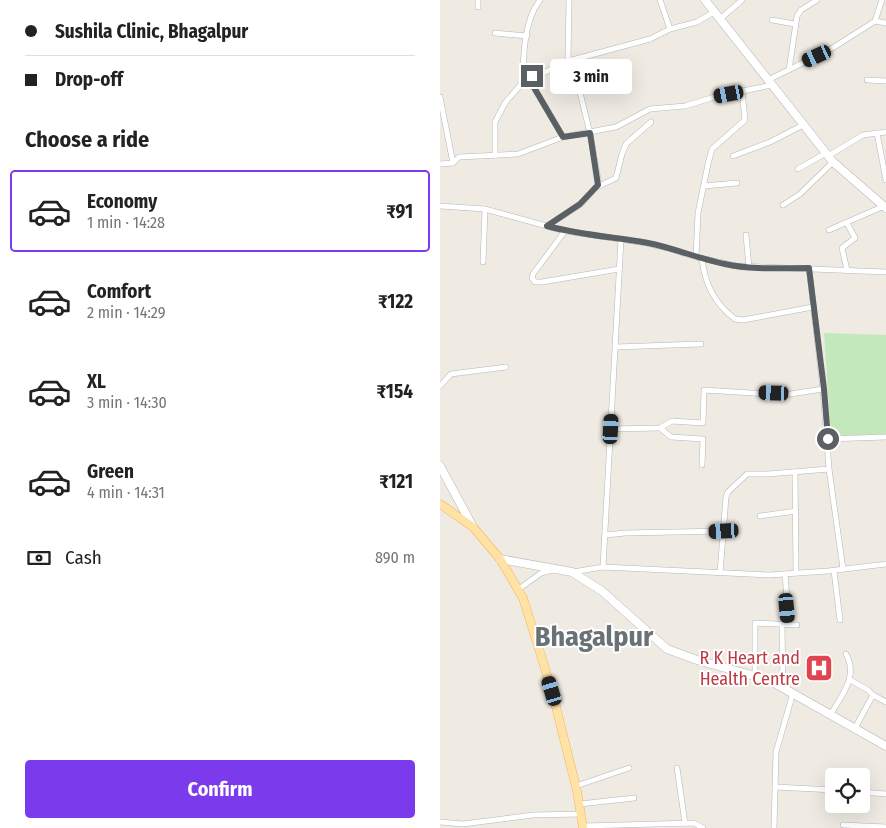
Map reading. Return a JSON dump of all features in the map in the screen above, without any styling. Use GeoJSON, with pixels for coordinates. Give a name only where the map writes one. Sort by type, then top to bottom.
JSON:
{"type":"FeatureCollection","features":[{"type":"Feature","properties":{"kind":"main road"},"geometry":{"type":"LineString","coordinates":[[440,504],[473,527],[500,559],[519,589],[552,691],[576,786],[583,827]]}},
{"type":"Feature","properties":{"kind":"street"},"geometry":{"type":"LineString","coordinates":[[478,0],[478,7]]}},
{"type":"Feature","properties":{"kind":"street"},"geometry":{"type":"LineString","coordinates":[[569,0],[570,61],[590,133],[598,185]]}},
{"type":"Feature","properties":{"kind":"street"},"geometry":{"type":"LineString","coordinates":[[660,0],[670,29]]}},
{"type":"Feature","properties":{"kind":"street"},"geometry":{"type":"LineString","coordinates":[[705,0],[829,157],[885,207],[829,230]]}},
{"type":"Feature","properties":{"kind":"street"},"geometry":{"type":"LineString","coordinates":[[720,19],[742,0]]}},
{"type":"Feature","properties":{"kind":"street"},"geometry":{"type":"LineString","coordinates":[[789,70],[795,24],[801,10],[817,0]]}},
{"type":"Feature","properties":{"kind":"street"},"geometry":{"type":"LineString","coordinates":[[440,164],[453,163],[459,157],[518,154],[563,137],[616,127],[650,109],[685,106],[770,83],[789,70],[831,49],[875,21],[882,0]]}},
{"type":"Feature","properties":{"kind":"street"},"geometry":{"type":"LineString","coordinates":[[523,82],[531,14],[538,1]]}},
{"type":"Feature","properties":{"kind":"street"},"geometry":{"type":"LineString","coordinates":[[495,155],[495,122],[505,103],[523,82],[570,61],[640,43],[670,29],[697,22],[714,12]]}},
{"type":"Feature","properties":{"kind":"street"},"geometry":{"type":"LineString","coordinates":[[772,20],[795,24]]}},
{"type":"Feature","properties":{"kind":"street"},"geometry":{"type":"LineString","coordinates":[[875,21],[886,23]]}},
{"type":"Feature","properties":{"kind":"street"},"geometry":{"type":"LineString","coordinates":[[495,33],[527,36]]}},
{"type":"Feature","properties":{"kind":"street"},"geometry":{"type":"LineString","coordinates":[[529,79],[563,137]]}},
{"type":"Feature","properties":{"kind":"street"},"geometry":{"type":"LineString","coordinates":[[867,80],[886,81]]}},
{"type":"Feature","properties":{"kind":"street"},"geometry":{"type":"LineString","coordinates":[[696,257],[698,213],[712,149],[745,120],[742,91]]}},
{"type":"Feature","properties":{"kind":"street"},"geometry":{"type":"LineString","coordinates":[[440,97],[453,163]]}},
{"type":"Feature","properties":{"kind":"street"},"geometry":{"type":"LineString","coordinates":[[547,226],[580,204],[598,185],[616,178],[626,144],[651,122]]}},
{"type":"Feature","properties":{"kind":"street"},"geometry":{"type":"LineString","coordinates":[[733,156],[770,142],[803,124]]}},
{"type":"Feature","properties":{"kind":"street"},"geometry":{"type":"LineString","coordinates":[[798,169],[829,157],[863,135],[886,132]]}},
{"type":"Feature","properties":{"kind":"street"},"geometry":{"type":"LineString","coordinates":[[877,133],[886,180]]}},
{"type":"Feature","properties":{"kind":"street"},"geometry":{"type":"LineString","coordinates":[[783,205],[800,194],[829,157]]}},
{"type":"Feature","properties":{"kind":"street"},"geometry":{"type":"LineString","coordinates":[[704,186],[737,183]]}},
{"type":"Feature","properties":{"kind":"street"},"geometry":{"type":"LineString","coordinates":[[440,206],[485,209],[565,231],[668,248],[725,264],[749,267],[886,272]]}},
{"type":"Feature","properties":{"kind":"street"},"geometry":{"type":"LineString","coordinates":[[483,262],[485,209]]}},
{"type":"Feature","properties":{"kind":"street"},"geometry":{"type":"LineString","coordinates":[[847,224],[855,238],[842,248],[847,270]]}},
{"type":"Feature","properties":{"kind":"street"},"geometry":{"type":"LineString","coordinates":[[565,231],[533,274],[532,278],[535,282],[619,269]]}},
{"type":"Feature","properties":{"kind":"street"},"geometry":{"type":"LineString","coordinates":[[746,235],[749,267]]}},
{"type":"Feature","properties":{"kind":"street"},"geometry":{"type":"LineString","coordinates":[[603,567],[621,239]]}},
{"type":"Feature","properties":{"kind":"street"},"geometry":{"type":"LineString","coordinates":[[702,259],[706,282],[710,291],[734,319],[743,320],[813,308]]}},
{"type":"Feature","properties":{"kind":"street"},"geometry":{"type":"LineString","coordinates":[[809,268],[824,389],[829,470],[843,569]]}},
{"type":"Feature","properties":{"kind":"street"},"geometry":{"type":"LineString","coordinates":[[616,347],[701,344]]}},
{"type":"Feature","properties":{"kind":"street"},"geometry":{"type":"LineString","coordinates":[[440,386],[451,374],[506,367]]}},
{"type":"Feature","properties":{"kind":"street"},"geometry":{"type":"LineString","coordinates":[[611,429],[660,428],[672,422],[703,423],[704,390],[784,395],[824,389]]}},
{"type":"Feature","properties":{"kind":"street"},"geometry":{"type":"LineString","coordinates":[[660,428],[671,437],[703,439],[702,465]]}},
{"type":"Feature","properties":{"kind":"street"},"geometry":{"type":"LineString","coordinates":[[828,439],[886,437]]}},
{"type":"Feature","properties":{"kind":"street"},"geometry":{"type":"LineString","coordinates":[[440,466],[473,527]]}},
{"type":"Feature","properties":{"kind":"street"},"geometry":{"type":"LineString","coordinates":[[720,573],[726,497],[728,492],[747,474],[829,470]]}},
{"type":"Feature","properties":{"kind":"street"},"geometry":{"type":"LineString","coordinates":[[795,472],[796,574]]}},
{"type":"Feature","properties":{"kind":"street"},"geometry":{"type":"LineString","coordinates":[[760,516],[796,512]]}},
{"type":"Feature","properties":{"kind":"street"},"geometry":{"type":"LineString","coordinates":[[606,535],[724,531]]}},
{"type":"Feature","properties":{"kind":"street"},"geometry":{"type":"LineString","coordinates":[[500,559],[572,572],[602,591],[667,649],[697,660],[769,680],[885,743]]}},
{"type":"Feature","properties":{"kind":"street"},"geometry":{"type":"LineString","coordinates":[[572,572],[603,567],[768,575],[796,574],[886,564]]}},
{"type":"Feature","properties":{"kind":"street"},"geometry":{"type":"LineString","coordinates":[[519,589],[541,573],[558,569]]}},
{"type":"Feature","properties":{"kind":"street"},"geometry":{"type":"LineString","coordinates":[[834,570],[840,620]]}},
{"type":"Feature","properties":{"kind":"street"},"geometry":{"type":"LineString","coordinates":[[783,688],[786,624],[785,574]]}},
{"type":"Feature","properties":{"kind":"street"},"geometry":{"type":"LineString","coordinates":[[755,676],[755,623],[797,625]]}},
{"type":"Feature","properties":{"kind":"street"},"geometry":{"type":"LineString","coordinates":[[831,714],[850,680],[852,671],[850,660],[846,654]]}},
{"type":"Feature","properties":{"kind":"street"},"geometry":{"type":"LineString","coordinates":[[850,680],[886,702]]}},
{"type":"Feature","properties":{"kind":"street"},"geometry":{"type":"LineString","coordinates":[[774,828],[776,752],[792,693]]}},
{"type":"Feature","properties":{"kind":"street"},"geometry":{"type":"LineString","coordinates":[[856,728],[873,695]]}},
{"type":"Feature","properties":{"kind":"street"},"geometry":{"type":"LineString","coordinates":[[576,786],[629,768]]}},
{"type":"Feature","properties":{"kind":"street"},"geometry":{"type":"LineString","coordinates":[[677,768],[685,823]]}},
{"type":"Feature","properties":{"kind":"street"},"geometry":{"type":"LineString","coordinates":[[775,787],[825,790]]}},
{"type":"Feature","properties":{"kind":"street"},"geometry":{"type":"LineString","coordinates":[[870,793],[886,794]]}},
{"type":"Feature","properties":{"kind":"street"},"geometry":{"type":"LineString","coordinates":[[580,804],[634,798]]}},
{"type":"Feature","properties":{"kind":"street"},"geometry":{"type":"LineString","coordinates":[[440,822],[463,824],[534,815],[581,814]]}},
{"type":"Feature","properties":{"kind":"street"},"geometry":{"type":"LineString","coordinates":[[493,821],[494,828]]}},
{"type":"Feature","properties":{"kind":"street"},"geometry":{"type":"LineString","coordinates":[[583,827],[694,823],[703,828]]}},
{"type":"Feature","properties":{"kind":"street"},"geometry":{"type":"LineString","coordinates":[[843,825],[886,827]]}},
{"type":"Feature","properties":{"kind":"green space"},"geometry":{"type":"Polygon","coordinates":[[[824,333],[886,335],[886,434],[831,436],[824,333]]]}},
{"type":"Feature","properties":{"kind":"place","name":"R K Heart and Health Centre"},"geometry":{"type":"Point","coordinates":[819,668]}},
{"type":"Feature","properties":{"kind":"district","name":"Bhagalpur"},"geometry":{"type":"Point","coordinates":[594,636]}},
{"type":"Feature","properties":{"kind":"route"},"geometry":{"type":"LineString","coordinates":[[532,76],[529,79],[563,137],[590,133],[598,185],[580,204],[547,226],[565,231],[646,243],[737,266],[809,268],[815,330],[824,389],[828,439]]}}]}
